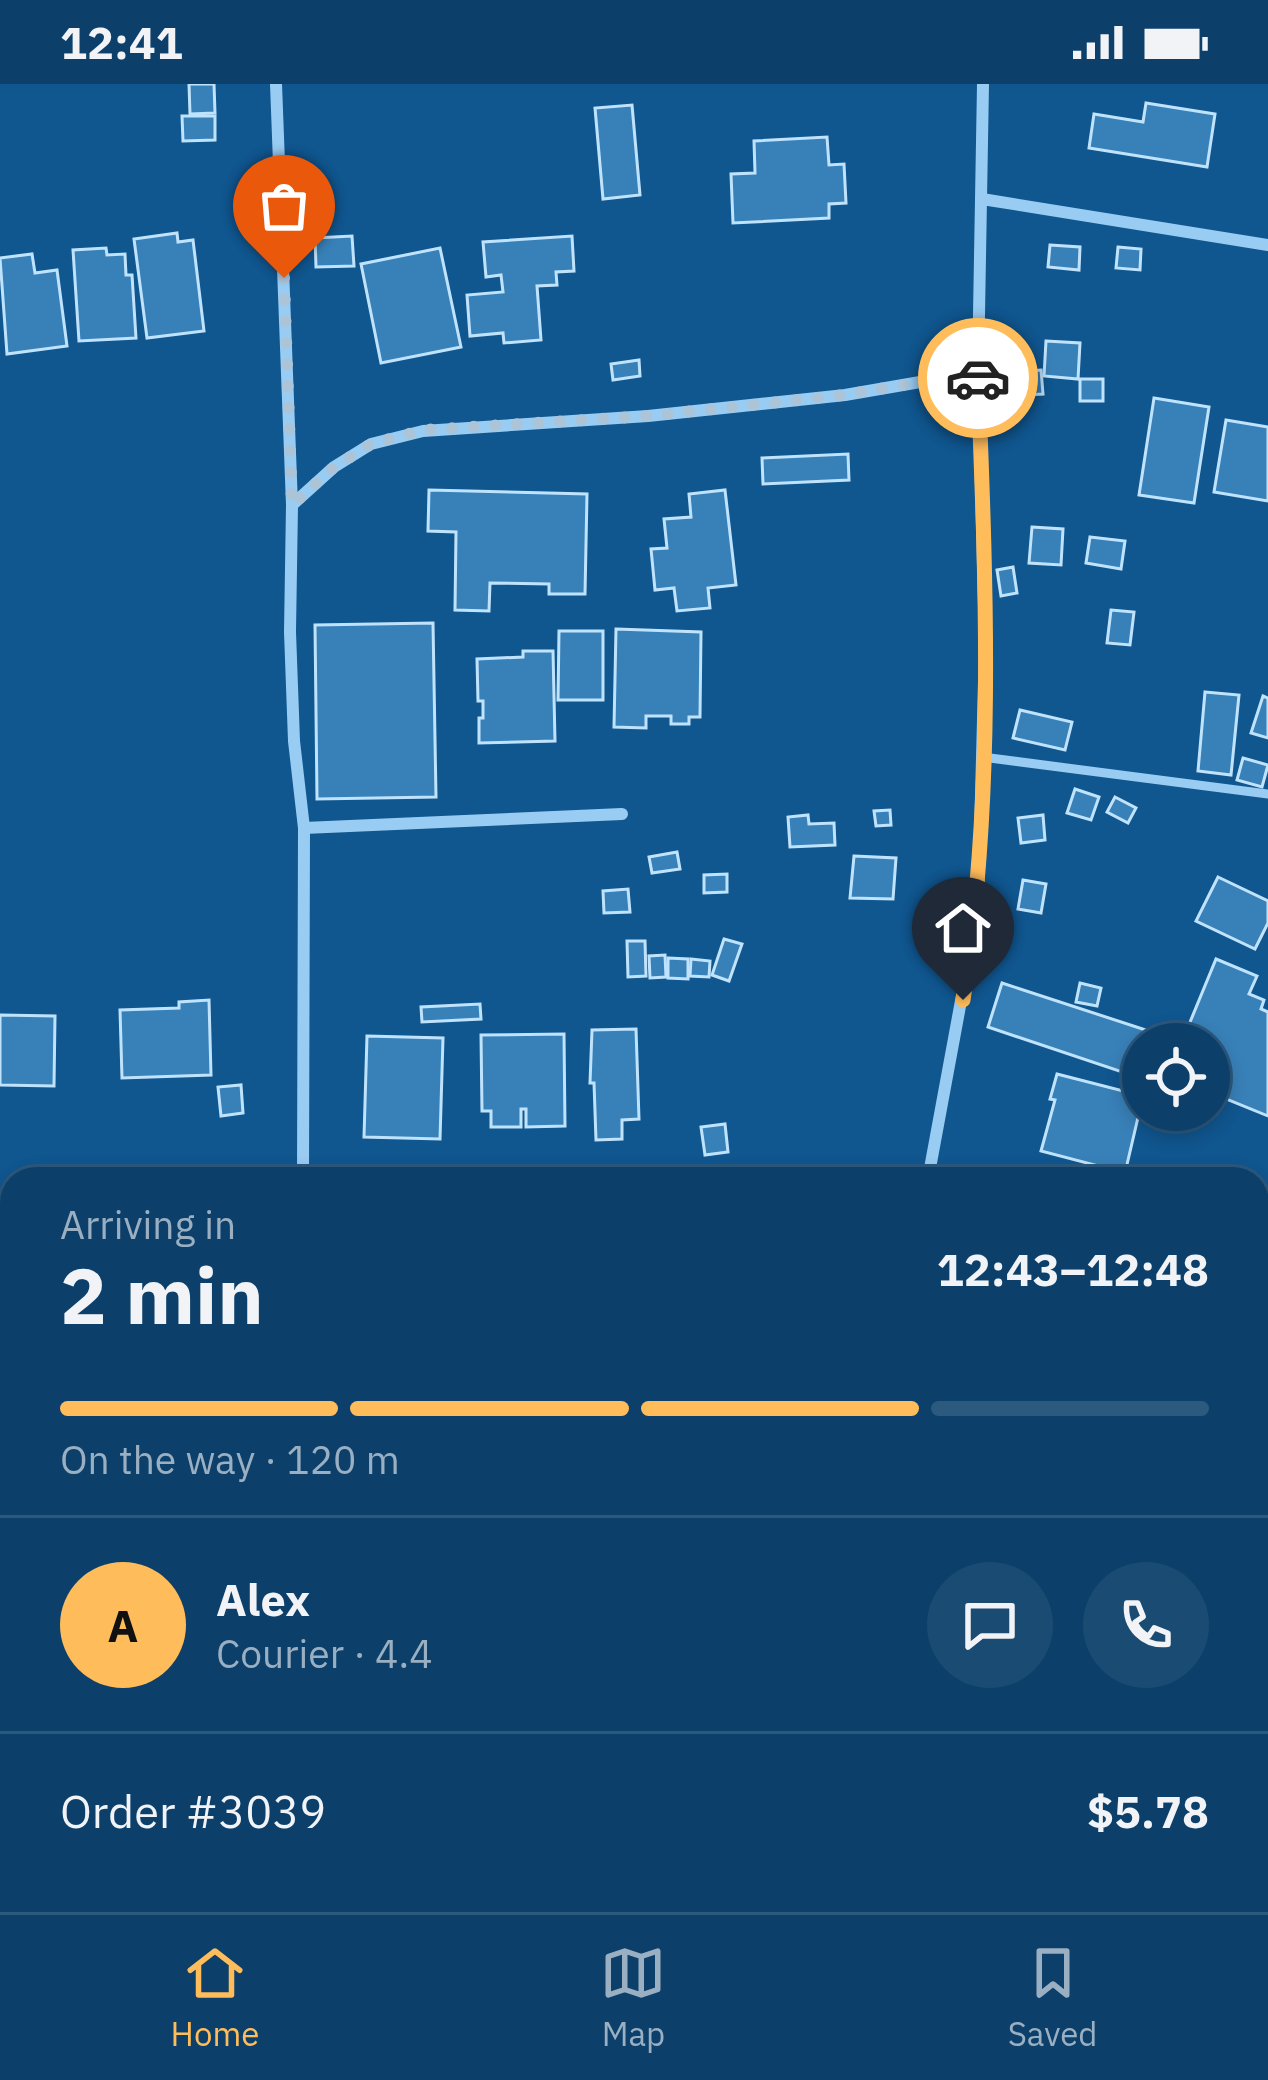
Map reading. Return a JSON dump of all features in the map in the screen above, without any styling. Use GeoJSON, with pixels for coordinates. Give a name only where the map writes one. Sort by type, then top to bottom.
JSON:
{"type":"FeatureCollection","features":[{"type":"Feature","properties":{"kind":"street"},"geometry":{"type":"LineString","coordinates":[[276,84],[292,505],[294,741],[304,827],[303,1167]]}},
{"type":"Feature","properties":{"kind":"street"},"geometry":{"type":"LineString","coordinates":[[930,1167],[978,909],[985,643],[978,372],[983,84]]}},
{"type":"Feature","properties":{"kind":"street"},"geometry":{"type":"LineString","coordinates":[[982,199],[1268,245]]}},
{"type":"Feature","properties":{"kind":"street"},"geometry":{"type":"LineString","coordinates":[[292,505],[334,467],[371,444],[423,430],[648,416],[845,395],[978,372]]}},
{"type":"Feature","properties":{"kind":"street"},"geometry":{"type":"LineString","coordinates":[[304,827],[622,814]]}},
{"type":"Feature","properties":{"kind":"lane"},"geometry":{"type":"LineString","coordinates":[[982,757],[1268,794]]}},
{"type":"Feature","properties":{"kind":"building"},"geometry":{"type":"Polygon","coordinates":[[[189,84],[214,84],[215,113],[190,114],[189,84]]]}},
{"type":"Feature","properties":{"kind":"building"},"geometry":{"type":"Polygon","coordinates":[[[1146,103],[1215,114],[1207,167],[1089,148],[1094,114],[1143,122],[1146,103]]]}},
{"type":"Feature","properties":{"kind":"building"},"geometry":{"type":"Polygon","coordinates":[[[632,105],[640,195],[603,199],[595,108],[632,105]]]}},
{"type":"Feature","properties":{"kind":"building"},"geometry":{"type":"Polygon","coordinates":[[[182,116],[215,116],[215,140],[183,141],[182,116]]]}},
{"type":"Feature","properties":{"kind":"building"},"geometry":{"type":"Polygon","coordinates":[[[827,137],[829,165],[844,164],[846,203],[829,204],[829,218],[733,223],[731,174],[755,173],[754,141],[827,137]]]}},
{"type":"Feature","properties":{"kind":"building"},"geometry":{"type":"Polygon","coordinates":[[[177,233],[178,242],[193,240],[204,331],[147,338],[134,239],[177,233]]]}},
{"type":"Feature","properties":{"kind":"building"},"geometry":{"type":"Polygon","coordinates":[[[352,236],[354,266],[316,267],[315,238],[352,236]]]}},
{"type":"Feature","properties":{"kind":"building"},"geometry":{"type":"Polygon","coordinates":[[[572,236],[574,271],[556,272],[557,285],[537,286],[541,340],[504,343],[503,333],[470,336],[467,295],[503,292],[501,275],[486,277],[483,242],[572,236]]]}},
{"type":"Feature","properties":{"kind":"building"},"geometry":{"type":"Polygon","coordinates":[[[1050,245],[1080,247],[1079,270],[1048,267],[1050,245]]]}},
{"type":"Feature","properties":{"kind":"building"},"geometry":{"type":"Polygon","coordinates":[[[1118,247],[1141,249],[1140,270],[1116,268],[1118,247]]]}},
{"type":"Feature","properties":{"kind":"building"},"geometry":{"type":"Polygon","coordinates":[[[106,248],[107,255],[125,254],[126,275],[132,275],[136,338],[79,341],[73,250],[106,248]]]}},
{"type":"Feature","properties":{"kind":"building"},"geometry":{"type":"Polygon","coordinates":[[[440,248],[461,347],[381,363],[361,264],[440,248]]]}},
{"type":"Feature","properties":{"kind":"building"},"geometry":{"type":"Polygon","coordinates":[[[32,254],[35,273],[57,270],[67,346],[7,354],[0,258],[32,254]]]}},
{"type":"Feature","properties":{"kind":"building"},"geometry":{"type":"Polygon","coordinates":[[[1046,341],[1080,343],[1078,379],[1044,376],[1046,341]]]}},
{"type":"Feature","properties":{"kind":"building"},"geometry":{"type":"Polygon","coordinates":[[[639,360],[640,376],[613,380],[611,364],[639,360]]]}},
{"type":"Feature","properties":{"kind":"building"},"geometry":{"type":"Polygon","coordinates":[[[1041,370],[1043,394],[1025,395],[1024,371],[1041,370]]]}},
{"type":"Feature","properties":{"kind":"building"},"geometry":{"type":"Polygon","coordinates":[[[1080,379],[1103,379],[1103,401],[1080,401],[1080,379]]]}},
{"type":"Feature","properties":{"kind":"building"},"geometry":{"type":"Polygon","coordinates":[[[1154,398],[1209,407],[1194,503],[1139,495],[1154,398]]]}},
{"type":"Feature","properties":{"kind":"building"},"geometry":{"type":"Polygon","coordinates":[[[1226,420],[1268,427],[1268,501],[1214,492],[1226,420]]]}},
{"type":"Feature","properties":{"kind":"building"},"geometry":{"type":"Polygon","coordinates":[[[848,454],[849,480],[763,484],[762,458],[848,454]]]}},
{"type":"Feature","properties":{"kind":"building"},"geometry":{"type":"Polygon","coordinates":[[[429,490],[587,494],[585,594],[549,594],[549,584],[490,583],[489,611],[455,610],[456,532],[428,531],[429,490]]]}},
{"type":"Feature","properties":{"kind":"building"},"geometry":{"type":"Polygon","coordinates":[[[725,490],[736,585],[708,588],[710,608],[677,611],[674,588],[655,590],[651,549],[667,548],[664,519],[691,517],[689,494],[725,490]]]}},
{"type":"Feature","properties":{"kind":"building"},"geometry":{"type":"Polygon","coordinates":[[[1032,527],[1063,529],[1061,565],[1029,563],[1032,527]]]}},
{"type":"Feature","properties":{"kind":"building"},"geometry":{"type":"Polygon","coordinates":[[[1090,537],[1125,541],[1121,569],[1086,563],[1090,537]]]}},
{"type":"Feature","properties":{"kind":"building"},"geometry":{"type":"Polygon","coordinates":[[[1013,567],[1017,593],[1001,596],[997,570],[1013,567]]]}},
{"type":"Feature","properties":{"kind":"building"},"geometry":{"type":"Polygon","coordinates":[[[1111,610],[1134,612],[1130,645],[1107,643],[1111,610]]]}},
{"type":"Feature","properties":{"kind":"building"},"geometry":{"type":"Polygon","coordinates":[[[433,623],[436,797],[317,799],[315,625],[433,623]]]}},
{"type":"Feature","properties":{"kind":"building"},"geometry":{"type":"Polygon","coordinates":[[[616,629],[701,632],[700,717],[689,717],[689,724],[671,724],[671,716],[646,716],[646,728],[614,727],[616,629]]]}},
{"type":"Feature","properties":{"kind":"building"},"geometry":{"type":"Polygon","coordinates":[[[559,631],[603,631],[603,700],[558,700],[559,631]]]}},
{"type":"Feature","properties":{"kind":"building"},"geometry":{"type":"Polygon","coordinates":[[[523,651],[553,651],[555,741],[479,743],[483,701],[478,701],[477,659],[523,657],[523,651]]]}},
{"type":"Feature","properties":{"kind":"building"},"geometry":{"type":"Polygon","coordinates":[[[1205,692],[1239,695],[1231,775],[1198,771],[1205,692]]]}},
{"type":"Feature","properties":{"kind":"building"},"geometry":{"type":"Polygon","coordinates":[[[1263,696],[1268,698],[1268,738],[1251,733],[1263,696]]]}},
{"type":"Feature","properties":{"kind":"building"},"geometry":{"type":"Polygon","coordinates":[[[1020,710],[1072,722],[1065,750],[1013,738],[1020,710]]]}},
{"type":"Feature","properties":{"kind":"building"},"geometry":{"type":"Polygon","coordinates":[[[1243,758],[1268,765],[1262,787],[1237,780],[1243,758]]]}},
{"type":"Feature","properties":{"kind":"building"},"geometry":{"type":"Polygon","coordinates":[[[1075,789],[1099,797],[1091,820],[1067,813],[1075,789]]]}},
{"type":"Feature","properties":{"kind":"building"},"geometry":{"type":"Polygon","coordinates":[[[1115,797],[1136,808],[1128,823],[1107,812],[1115,797]]]}},
{"type":"Feature","properties":{"kind":"building"},"geometry":{"type":"Polygon","coordinates":[[[890,810],[891,825],[876,826],[874,811],[890,810]]]}},
{"type":"Feature","properties":{"kind":"building"},"geometry":{"type":"Polygon","coordinates":[[[808,815],[809,824],[834,823],[835,845],[790,847],[788,817],[808,815]]]}},
{"type":"Feature","properties":{"kind":"building"},"geometry":{"type":"Polygon","coordinates":[[[1043,815],[1045,840],[1021,843],[1018,818],[1043,815]]]}},
{"type":"Feature","properties":{"kind":"building"},"geometry":{"type":"Polygon","coordinates":[[[677,852],[680,869],[652,873],[649,857],[677,852]]]}},
{"type":"Feature","properties":{"kind":"building"},"geometry":{"type":"Polygon","coordinates":[[[854,856],[896,858],[893,899],[850,898],[854,856]]]}},
{"type":"Feature","properties":{"kind":"building"},"geometry":{"type":"Polygon","coordinates":[[[727,874],[727,892],[704,893],[704,875],[727,874]]]}},
{"type":"Feature","properties":{"kind":"building"},"geometry":{"type":"Polygon","coordinates":[[[1218,877],[1268,901],[1268,923],[1255,949],[1196,921],[1218,877]]]}},
{"type":"Feature","properties":{"kind":"building"},"geometry":{"type":"Polygon","coordinates":[[[1023,880],[1046,884],[1041,913],[1018,909],[1023,880]]]}},
{"type":"Feature","properties":{"kind":"building"},"geometry":{"type":"Polygon","coordinates":[[[628,889],[630,912],[604,913],[603,891],[628,889]]]}},
{"type":"Feature","properties":{"kind":"building"},"geometry":{"type":"Polygon","coordinates":[[[724,939],[742,944],[729,981],[712,975],[724,939]]]}},
{"type":"Feature","properties":{"kind":"building"},"geometry":{"type":"Polygon","coordinates":[[[627,941],[645,941],[646,976],[628,977],[627,941]]]}},
{"type":"Feature","properties":{"kind":"building"},"geometry":{"type":"Polygon","coordinates":[[[665,955],[666,977],[650,978],[649,956],[665,955]]]}},
{"type":"Feature","properties":{"kind":"building"},"geometry":{"type":"Polygon","coordinates":[[[668,958],[688,959],[688,979],[668,978],[668,958]]]}},
{"type":"Feature","properties":{"kind":"building"},"geometry":{"type":"Polygon","coordinates":[[[691,959],[710,961],[709,977],[690,976],[691,959]]]}},
{"type":"Feature","properties":{"kind":"building"},"geometry":{"type":"Polygon","coordinates":[[[1216,959],[1257,976],[1249,994],[1264,1000],[1261,1009],[1268,1012],[1268,1116],[1230,1101],[1230,1023],[1190,1023],[1216,959]]]}},
{"type":"Feature","properties":{"kind":"building"},"geometry":{"type":"Polygon","coordinates":[[[1002,983],[1124,1023],[1122,1072],[988,1027],[1002,983]]]}},
{"type":"Feature","properties":{"kind":"building"},"geometry":{"type":"Polygon","coordinates":[[[1080,983],[1101,988],[1097,1006],[1076,1002],[1080,983]]]}},
{"type":"Feature","properties":{"kind":"building"},"geometry":{"type":"Polygon","coordinates":[[[209,1000],[211,1075],[122,1078],[120,1010],[179,1008],[179,1002],[209,1000]]]}},
{"type":"Feature","properties":{"kind":"building"},"geometry":{"type":"Polygon","coordinates":[[[480,1004],[481,1019],[422,1022],[421,1007],[480,1004]]]}},
{"type":"Feature","properties":{"kind":"building"},"geometry":{"type":"Polygon","coordinates":[[[0,1015],[55,1016],[54,1086],[0,1085],[0,1015]]]}},
{"type":"Feature","properties":{"kind":"building"},"geometry":{"type":"Polygon","coordinates":[[[636,1029],[639,1119],[622,1120],[622,1139],[596,1140],[594,1083],[590,1083],[592,1030],[636,1029]]]}},
{"type":"Feature","properties":{"kind":"building"},"geometry":{"type":"Polygon","coordinates":[[[564,1034],[565,1126],[526,1127],[526,1109],[521,1109],[521,1127],[491,1127],[491,1111],[482,1111],[481,1035],[564,1034]]]}},
{"type":"Feature","properties":{"kind":"building"},"geometry":{"type":"Polygon","coordinates":[[[367,1036],[443,1038],[440,1139],[364,1137],[367,1036]]]}},
{"type":"Feature","properties":{"kind":"building"},"geometry":{"type":"Polygon","coordinates":[[[1057,1074],[1122,1091],[1122,1131],[1135,1131],[1126,1167],[1102,1167],[1041,1151],[1055,1100],[1050,1099],[1057,1074]]]}},
{"type":"Feature","properties":{"kind":"building"},"geometry":{"type":"Polygon","coordinates":[[[241,1085],[243,1113],[221,1116],[218,1087],[241,1085]]]}},
{"type":"Feature","properties":{"kind":"building"},"geometry":{"type":"Polygon","coordinates":[[[725,1124],[728,1152],[705,1155],[701,1127],[725,1124]]]}},
{"type":"Feature","properties":{"kind":"way so far"},"geometry":{"type":"LineString","coordinates":[[284,278],[292,505],[334,467],[371,444],[423,430],[648,416],[845,395],[978,372],[978,378]]}},
{"type":"Feature","properties":{"kind":"route"},"geometry":{"type":"LineString","coordinates":[[963,1000],[978,909],[985,643],[978,378]]}}]}
